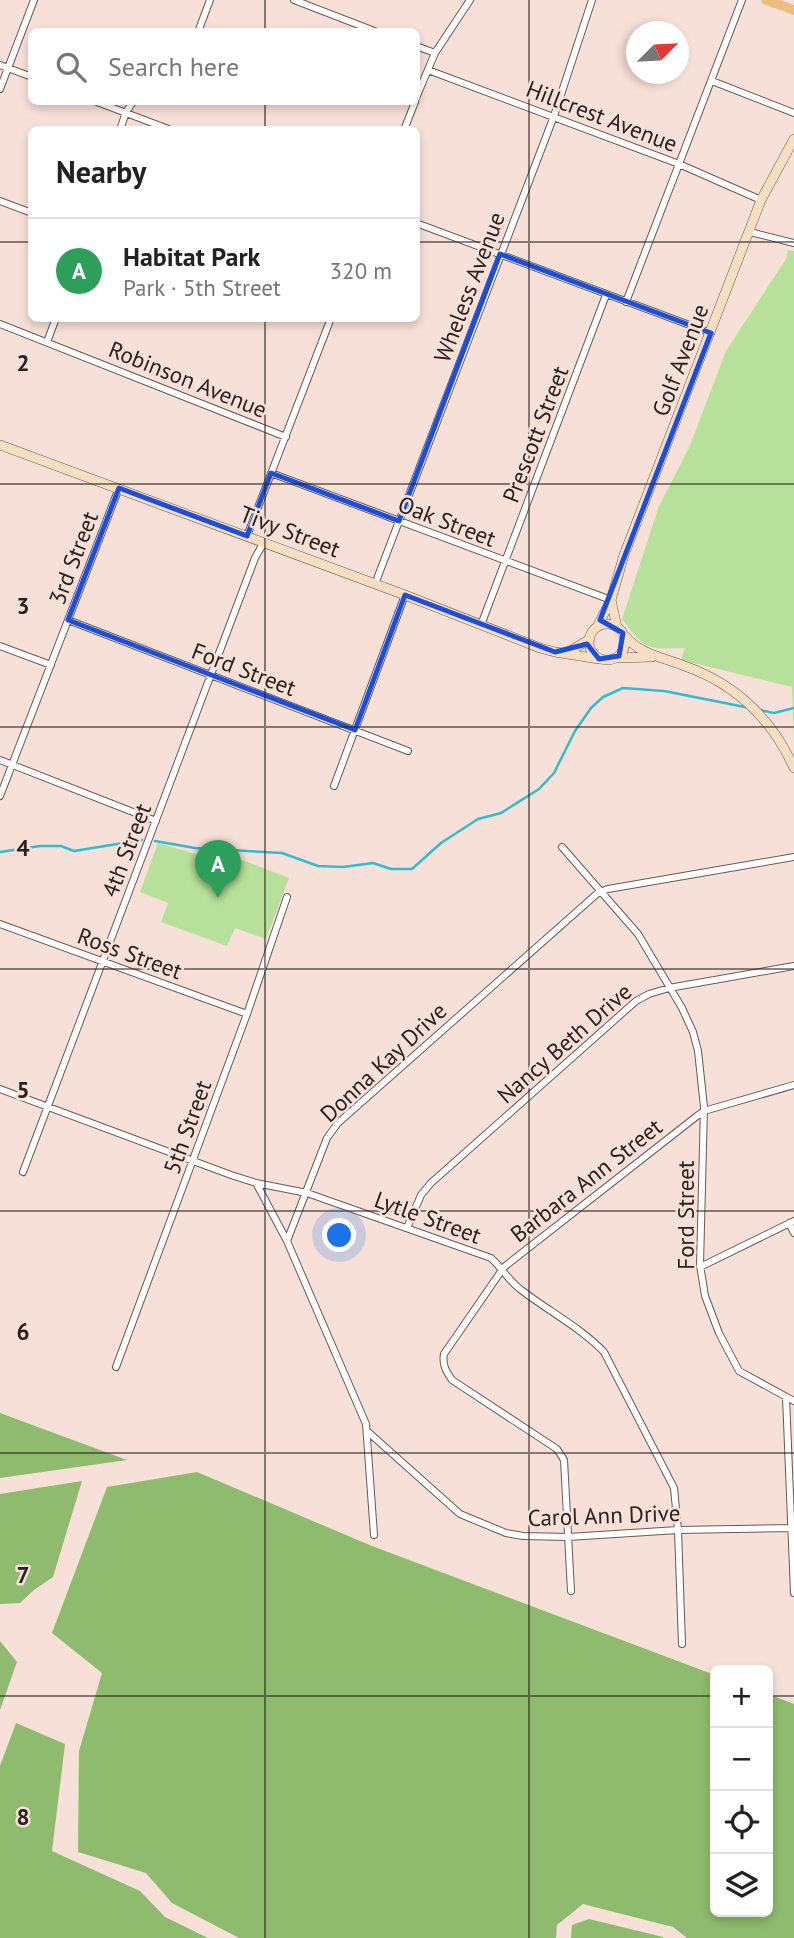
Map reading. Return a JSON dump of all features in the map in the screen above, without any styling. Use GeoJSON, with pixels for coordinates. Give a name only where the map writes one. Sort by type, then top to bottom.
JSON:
{"type":"FeatureCollection","features":[{"type":"Feature","properties":{"kind":"main road"},"geometry":{"type":"LineString","coordinates":[[766,0],[794,10]]}},
{"type":"Feature","properties":{"kind":"main road","name":"Golf Avenue"},"geometry":{"type":"LineString","coordinates":[[597,627],[611,600],[624,555],[761,200],[794,139]]}},
{"type":"Feature","properties":{"kind":"main road","name":"Tivy Street"},"geometry":{"type":"LineString","coordinates":[[0,445],[405,595],[540,648],[599,659]]}},
{"type":"Feature","properties":{"kind":"main road","name":"Golf Avenue"},"geometry":{"type":"LineString","coordinates":[[611,600],[617,627]]}},
{"type":"Feature","properties":{"kind":"main road"},"geometry":{"type":"LineString","coordinates":[[565,654],[590,639],[597,627],[609,624],[617,627],[632,644],[654,657],[697,671],[732,689],[763,716],[785,748],[794,768]]}},
{"type":"Feature","properties":{"kind":"main road"},"geometry":{"type":"LineString","coordinates":[[617,658],[625,647],[625,636]]}},
{"type":"Feature","properties":{"kind":"main road"},"geometry":{"type":"LineString","coordinates":[[590,639],[591,650],[599,659],[654,657]]}},
{"type":"Feature","properties":{"kind":"street"},"geometry":{"type":"LineString","coordinates":[[0,89],[34,0]]}},
{"type":"Feature","properties":{"kind":"street"},"geometry":{"type":"LineString","coordinates":[[200,28],[211,0]]}},
{"type":"Feature","properties":{"kind":"street"},"geometry":{"type":"LineString","coordinates":[[294,0],[367,28]]}},
{"type":"Feature","properties":{"kind":"street"},"geometry":{"type":"LineString","coordinates":[[420,90],[435,53],[470,0]]}},
{"type":"Feature","properties":{"kind":"street","name":"Wheless Avenue"},"geometry":{"type":"LineString","coordinates":[[375,584],[554,116],[592,0]]}},
{"type":"Feature","properties":{"kind":"street"},"geometry":{"type":"LineString","coordinates":[[626,302],[742,0]]}},
{"type":"Feature","properties":{"kind":"street"},"geometry":{"type":"LineString","coordinates":[[420,47],[435,53]]}},
{"type":"Feature","properties":{"kind":"street"},"geometry":{"type":"LineString","coordinates":[[0,65],[28,76]]}},
{"type":"Feature","properties":{"kind":"street","name":"Hillcrest Avenue"},"geometry":{"type":"LineString","coordinates":[[428,70],[679,164],[761,200]]}},
{"type":"Feature","properties":{"kind":"street"},"geometry":{"type":"LineString","coordinates":[[712,81],[794,113]]}},
{"type":"Feature","properties":{"kind":"street"},"geometry":{"type":"LineString","coordinates":[[105,105],[160,126]]}},
{"type":"Feature","properties":{"kind":"street"},"geometry":{"type":"LineString","coordinates":[[121,126],[131,105]]}},
{"type":"Feature","properties":{"kind":"street"},"geometry":{"type":"LineString","coordinates":[[406,126],[414,105]]}},
{"type":"Feature","properties":{"kind":"street"},"geometry":{"type":"LineString","coordinates":[[0,201],[28,212]]}},
{"type":"Feature","properties":{"kind":"street"},"geometry":{"type":"LineString","coordinates":[[420,224],[711,333]]}},
{"type":"Feature","properties":{"kind":"street"},"geometry":{"type":"LineString","coordinates":[[750,232],[794,243]]}},
{"type":"Feature","properties":{"kind":"street","name":"Prescott Street"},"geometry":{"type":"LineString","coordinates":[[481,625],[606,295]]}},
{"type":"Feature","properties":{"kind":"street"},"geometry":{"type":"LineString","coordinates":[[47,342],[54,322]]}},
{"type":"Feature","properties":{"kind":"street"},"geometry":{"type":"LineString","coordinates":[[247,536],[329,322]]}},
{"type":"Feature","properties":{"kind":"street","name":"Robinson Avenue"},"geometry":{"type":"LineString","coordinates":[[0,324],[286,437]]}},
{"type":"Feature","properties":{"kind":"street","name":"Oak Street"},"geometry":{"type":"LineString","coordinates":[[271,474],[611,600]]}},
{"type":"Feature","properties":{"kind":"street","name":"3rd Street"},"geometry":{"type":"LineString","coordinates":[[0,796],[119,488]]}},
{"type":"Feature","properties":{"kind":"street","name":"4th Street"},"geometry":{"type":"LineString","coordinates":[[23,1172],[264,542]]}},
{"type":"Feature","properties":{"kind":"street"},"geometry":{"type":"LineString","coordinates":[[334,786],[405,595]]}},
{"type":"Feature","properties":{"kind":"street","name":"Ford Street"},"geometry":{"type":"LineString","coordinates":[[68,620],[408,751]]}},
{"type":"Feature","properties":{"kind":"street"},"geometry":{"type":"LineString","coordinates":[[0,646],[51,665]]}},
{"type":"Feature","properties":{"kind":"street"},"geometry":{"type":"LineString","coordinates":[[0,760],[156,821]]}},
{"type":"Feature","properties":{"kind":"street","name":"Ford Street"},"geometry":{"type":"LineString","coordinates":[[562,846],[638,934],[682,1008],[696,1041],[704,1111],[700,1267],[710,1316],[739,1371],[794,1401]]}},
{"type":"Feature","properties":{"kind":"street","name":"Donna Kay Drive"},"geometry":{"type":"LineString","coordinates":[[288,1241],[327,1138],[338,1123],[591,898],[601,891],[794,857]]}},
{"type":"Feature","properties":{"kind":"street","name":"5th Street"},"geometry":{"type":"LineString","coordinates":[[116,1367],[247,1014],[287,897]]}},
{"type":"Feature","properties":{"kind":"street","name":"Ross Street"},"geometry":{"type":"LineString","coordinates":[[0,924],[247,1014]]}},
{"type":"Feature","properties":{"kind":"street","name":"Nancy Beth Drive"},"geometry":{"type":"LineString","coordinates":[[407,1228],[421,1195],[431,1183],[636,1001],[649,993],[669,988],[794,966]]}},
{"type":"Feature","properties":{"kind":"street","name":"Barbara Ann Street"},"geometry":{"type":"LineString","coordinates":[[571,1591],[564,1461],[557,1449],[452,1380],[443,1362],[448,1345],[502,1270],[704,1111],[794,1085]]}},
{"type":"Feature","properties":{"kind":"street","name":"Lytle Street"},"geometry":{"type":"LineString","coordinates":[[0,1089],[256,1184],[307,1193],[491,1258],[505,1276],[523,1292],[591,1338],[604,1352],[670,1478],[676,1498],[682,1644]]}},
{"type":"Feature","properties":{"kind":"street"},"geometry":{"type":"LineString","coordinates":[[256,1184],[288,1241],[366,1424],[374,1535]]}},
{"type":"Feature","properties":{"kind":"street"},"geometry":{"type":"LineString","coordinates":[[700,1267],[792,1222],[794,1233]]}},
{"type":"Feature","properties":{"kind":"street"},"geometry":{"type":"LineString","coordinates":[[786,1397],[794,1593]]}},
{"type":"Feature","properties":{"kind":"street","name":"Carol Ann Drive"},"geometry":{"type":"LineString","coordinates":[[367,1431],[460,1514],[506,1533],[568,1537],[793,1528]]}},
{"type":"Feature","properties":{"kind":"highlighted area"},"geometry":{"type":"Polygon","coordinates":[[[500,254],[711,333],[600,620],[623,633],[619,656],[599,659],[587,644],[555,652],[405,595],[355,730],[68,620],[119,488],[247,536],[271,473],[399,521],[500,254]]]}},
{"type":"Feature","properties":{"kind":"green space"},"geometry":{"type":"Polygon","coordinates":[[[788,250],[794,251],[794,742],[792,687],[681,660],[685,648],[648,646],[636,637],[622,619],[659,506],[689,448],[726,351],[786,259],[788,250]]]}},
{"type":"Feature","properties":{"kind":"green space"},"geometry":{"type":"Polygon","coordinates":[[[158,843],[219,861],[242,860],[289,878],[266,939],[235,928],[227,946],[161,922],[168,903],[140,892],[158,843]]]}},
{"type":"Feature","properties":{"kind":"green space"},"geometry":{"type":"Polygon","coordinates":[[[0,1413],[127,1460],[0,1478],[0,1413]]]}},
{"type":"Feature","properties":{"kind":"green space"},"geometry":{"type":"Polygon","coordinates":[[[197,1472],[372,1546],[710,1673],[710,1917],[773,1917],[773,1696],[794,1704],[794,1938],[687,1938],[673,1927],[583,1904],[557,1925],[556,1938],[239,1938],[172,1903],[146,1873],[78,1852],[79,1751],[102,1673],[52,1633],[107,1487],[197,1472]]]}},
{"type":"Feature","properties":{"kind":"green space"},"geometry":{"type":"Polygon","coordinates":[[[82,1481],[53,1577],[20,1603],[0,1604],[0,1494],[82,1481]]]}},
{"type":"Feature","properties":{"kind":"green space"},"geometry":{"type":"Polygon","coordinates":[[[0,1641],[17,1662],[0,1710],[0,1641]]]}},
{"type":"Feature","properties":{"kind":"green space"},"geometry":{"type":"Polygon","coordinates":[[[16,1723],[65,1744],[52,1851],[140,1891],[165,1917],[208,1938],[0,1938],[0,1766],[16,1723]]]}},
{"type":"Feature","properties":{"kind":"green space"},"geometry":{"type":"Polygon","coordinates":[[[589,1919],[664,1938],[571,1938],[572,1925],[589,1919]]]}},
{"type":"Feature","properties":{"kind":"waterway"},"geometry":{"type":"LineString","coordinates":[[155,841],[195,848],[282,853],[318,866],[343,867],[373,863],[391,869],[412,869],[441,843],[478,819],[501,813],[539,789],[554,773],[575,731],[591,708],[603,697],[623,688],[664,691],[750,708]]}},
{"type":"Feature","properties":{"kind":"waterway"},"geometry":{"type":"LineString","coordinates":[[760,710],[774,713],[794,708]]}},
{"type":"Feature","properties":{"kind":"waterway"},"geometry":{"type":"LineString","coordinates":[[0,852],[40,846],[61,846],[74,851],[142,840]]}},
{"type":"Feature","properties":{"kind":"place","name":"Habitat Park"},"geometry":{"type":"Point","coordinates":[218,898]}}]}
